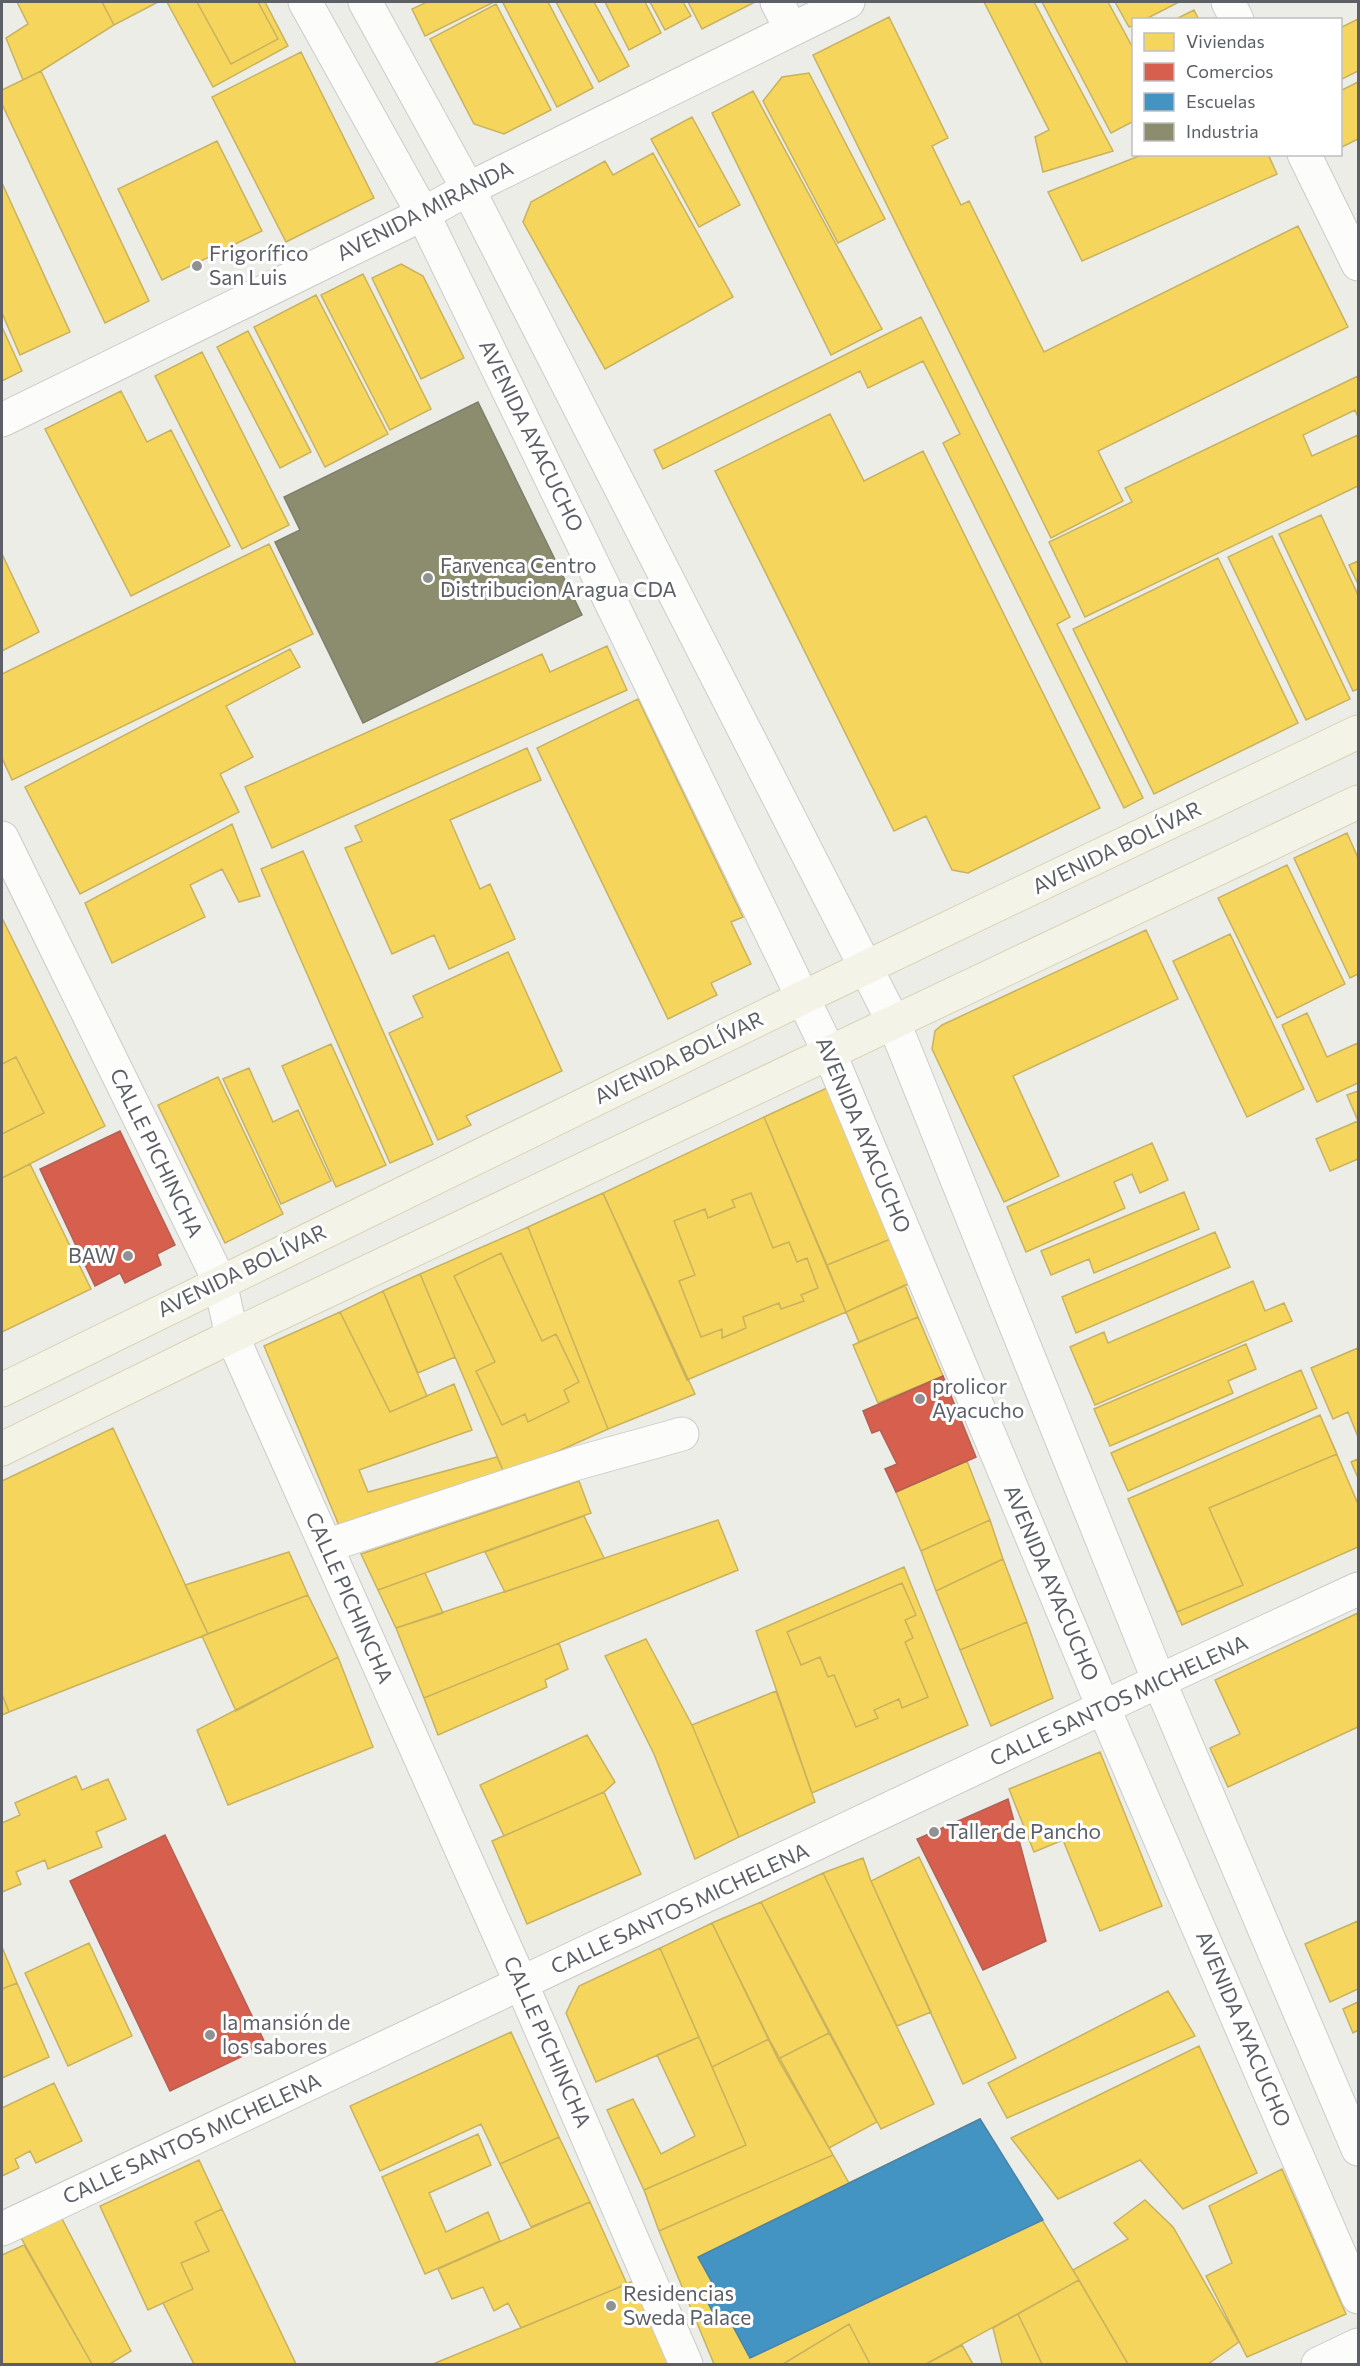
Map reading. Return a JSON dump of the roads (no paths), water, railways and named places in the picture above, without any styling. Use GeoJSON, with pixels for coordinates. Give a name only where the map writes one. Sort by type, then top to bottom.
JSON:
{"type":"FeatureCollection","features":[{"type":"Feature","properties":{"kind":"main road","name":"AVENIDA BOLÍVAR"},"geometry":{"type":"LineString","coordinates":[[2,1390],[802,998],[1359,732]]}},
{"type":"Feature","properties":{"kind":"main road"},"geometry":{"type":"LineString","coordinates":[[2,1449],[232,1336],[1359,802]]}},
{"type":"Feature","properties":{"kind":"street","name":"AVENIDA AYACUCHO"},"geometry":{"type":"LineString","coordinates":[[305,2],[423,214],[829,1053],[1104,1709],[1359,2297]]}},
{"type":"Feature","properties":{"kind":"street"},"geometry":{"type":"LineString","coordinates":[[365,2],[468,189],[868,968],[894,1023],[1159,1681],[1359,2149]]}},
{"type":"Feature","properties":{"kind":"street","name":"AVENIDA MIRANDA"},"geometry":{"type":"LineString","coordinates":[[2,420],[423,214],[784,15],[848,2]]}},
{"type":"Feature","properties":{"kind":"street"},"geometry":{"type":"LineString","coordinates":[[1228,2],[1236,18]]}},
{"type":"Feature","properties":{"kind":"street"},"geometry":{"type":"LineString","coordinates":[[1305,156],[1359,264]]}},
{"type":"Feature","properties":{"kind":"street","name":"CALLE PICHINCHA"},"geometry":{"type":"LineString","coordinates":[[2,838],[220,1282],[232,1336],[521,1983],[686,2364]]}},
{"type":"Feature","properties":{"kind":"street"},"geometry":{"type":"LineString","coordinates":[[326,1546],[574,1464],[682,1434]]}},
{"type":"Feature","properties":{"kind":"street","name":"CALLE SANTOS MICHELENA"},"geometry":{"type":"LineString","coordinates":[[2,2229],[1159,1681],[1359,1589]]}},
{"type":"Feature","properties":{"kind":"street"},"geometry":{"type":"LineString","coordinates":[[1318,2364],[1359,2345]]}},
{"type":"Feature","properties":{"kind":"place","name":"Frigorífico San Luis"},"geometry":{"type":"Point","coordinates":[197,266]}},
{"type":"Feature","properties":{"kind":"place","name":"Farvenca Centro Distribucion Aragua CDA"},"geometry":{"type":"Point","coordinates":[428,578]}},
{"type":"Feature","properties":{"kind":"place","name":"BAW"},"geometry":{"type":"Point","coordinates":[128,1256]}},
{"type":"Feature","properties":{"kind":"place","name":"prolicor Ayacucho"},"geometry":{"type":"Point","coordinates":[920,1399]}},
{"type":"Feature","properties":{"kind":"place","name":"Taller de Pancho"},"geometry":{"type":"Point","coordinates":[934,1832]}},
{"type":"Feature","properties":{"kind":"place","name":"la mansión de los sabores"},"geometry":{"type":"Point","coordinates":[210,2035]}},
{"type":"Feature","properties":{"kind":"place","name":"Residencias Sweda Palace"},"geometry":{"type":"Point","coordinates":[611,2306]}}]}
